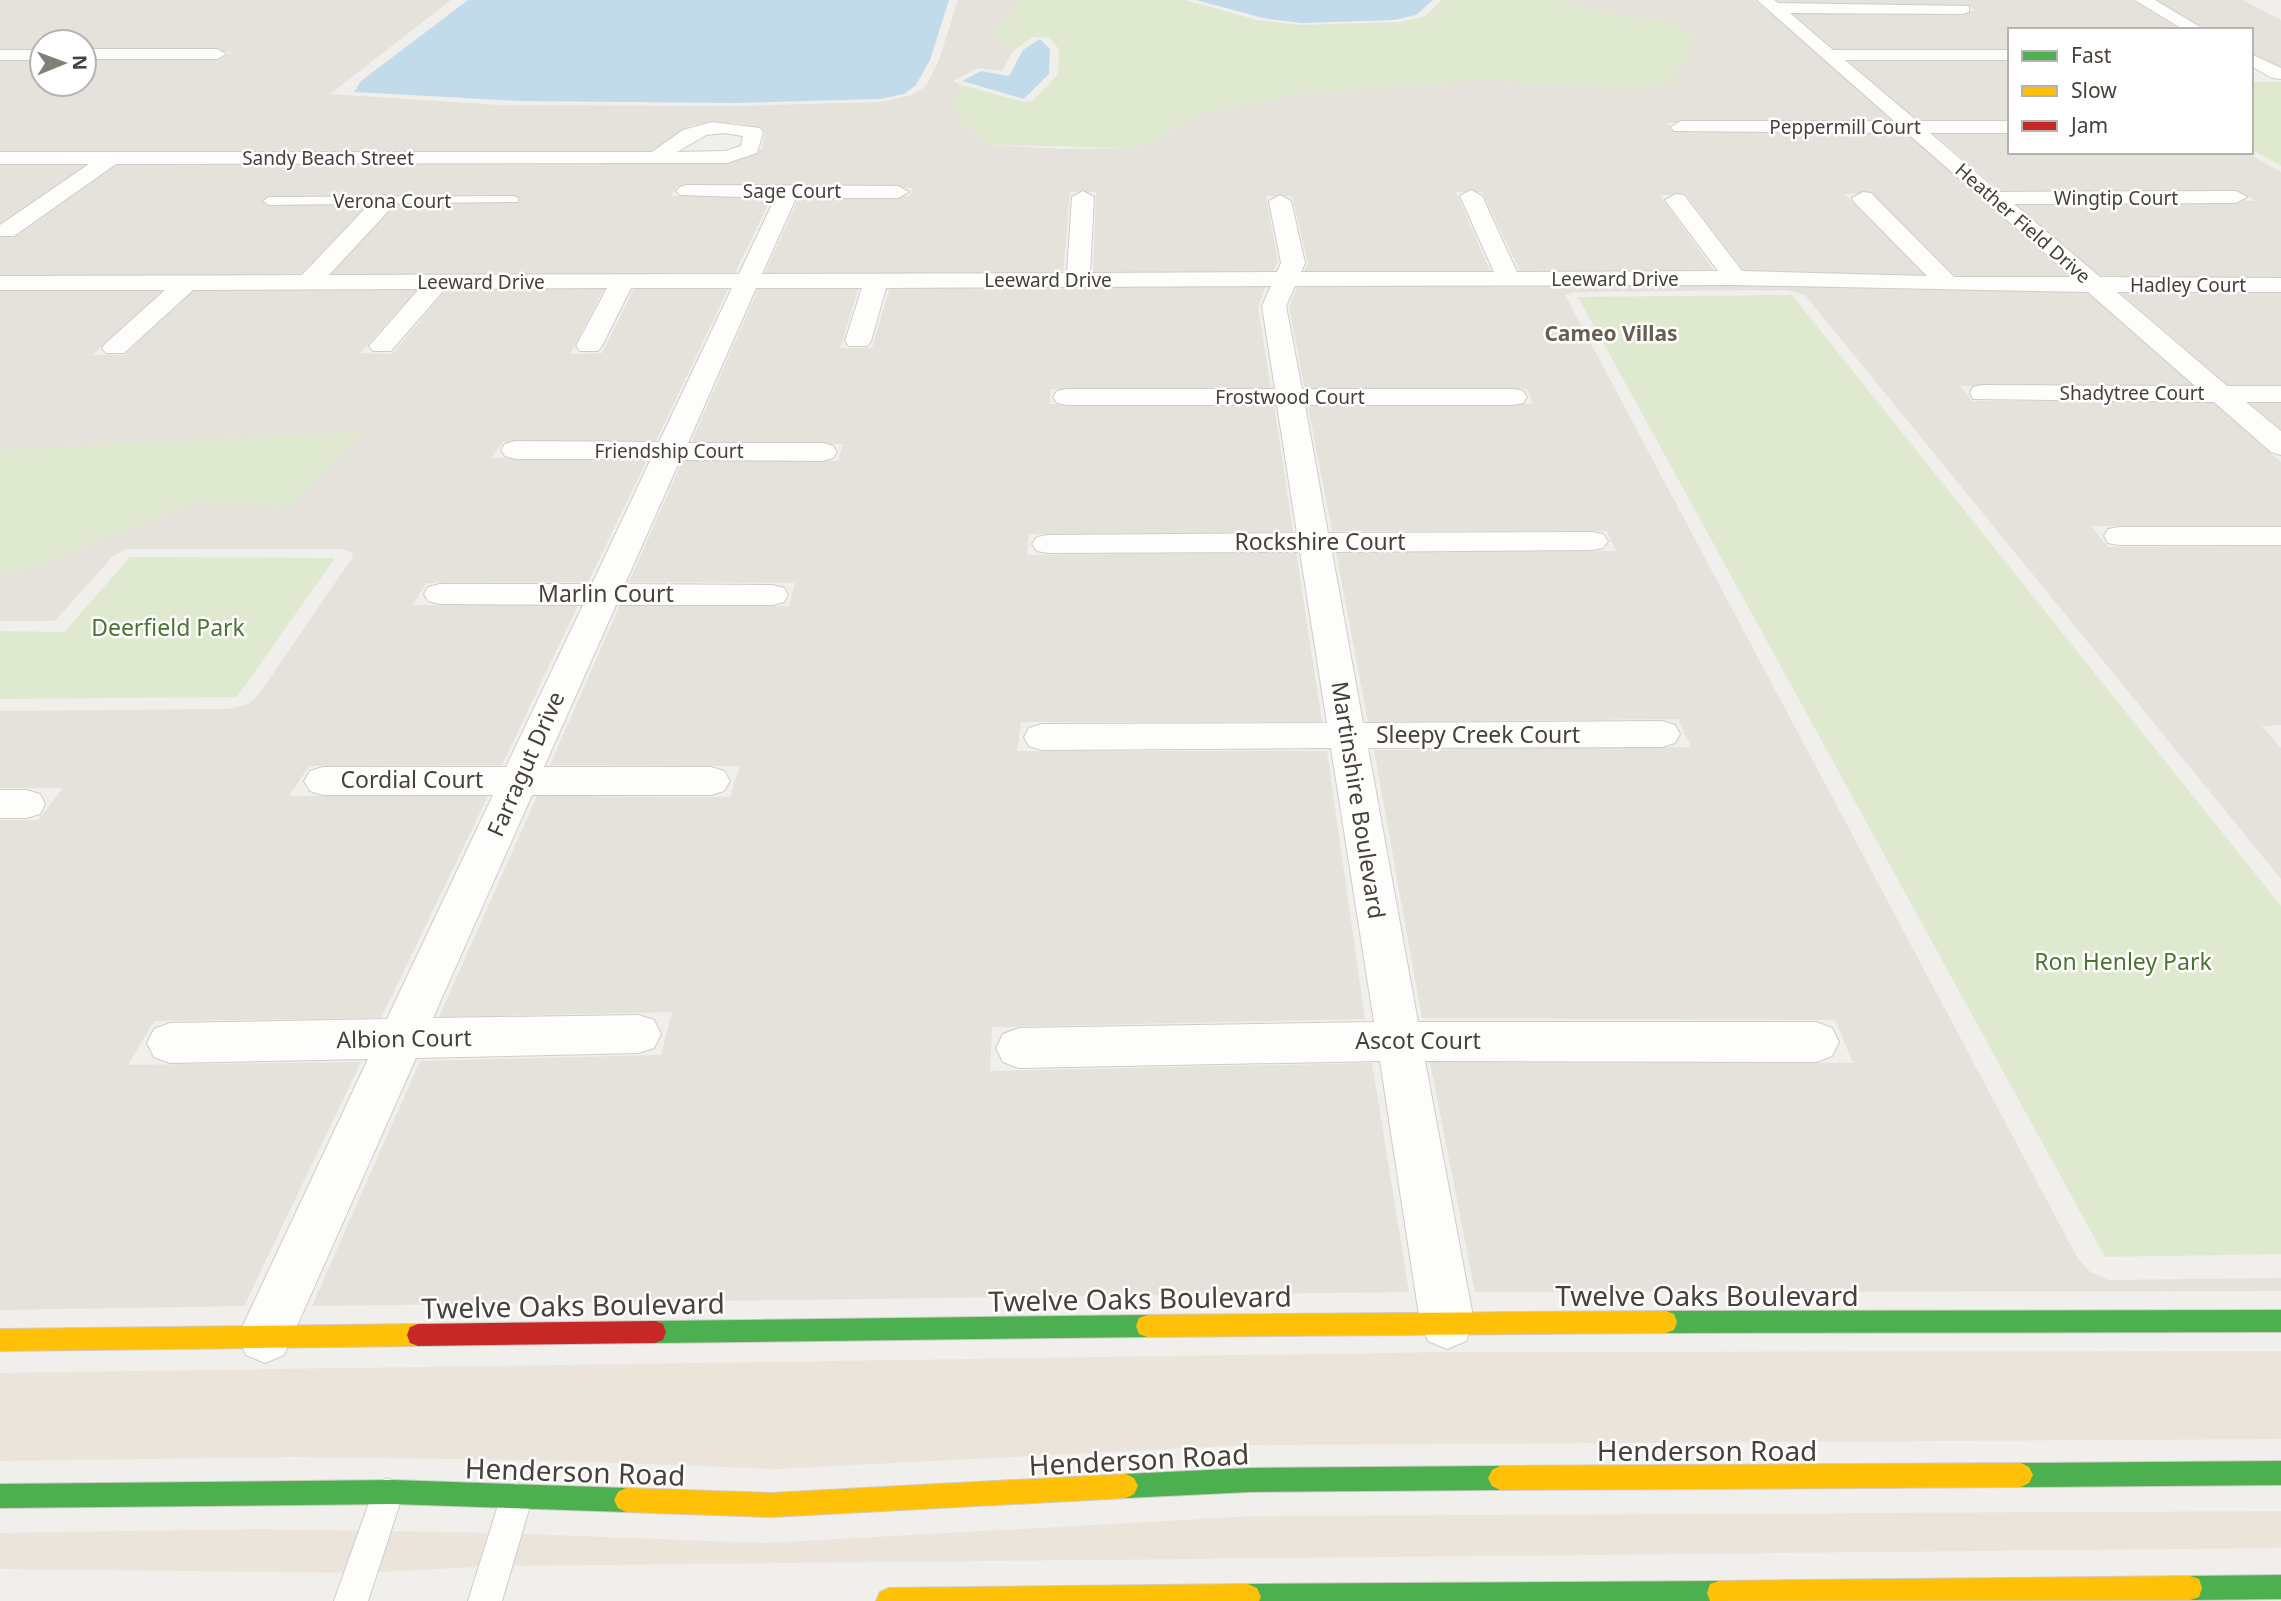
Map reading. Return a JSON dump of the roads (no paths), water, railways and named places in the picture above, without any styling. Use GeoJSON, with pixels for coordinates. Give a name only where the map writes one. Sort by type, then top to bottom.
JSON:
{"type":"FeatureCollection","features":[{"type":"Feature","properties":{"kind":"street"},"geometry":{"type":"LineString","coordinates":[[2143,0],[2193,28]]}},
{"type":"Feature","properties":{"kind":"street"},"geometry":{"type":"LineString","coordinates":[[1770,4],[1963,9]]}},
{"type":"Feature","properties":{"kind":"street","name":"Heather Field Drive"},"geometry":{"type":"LineString","coordinates":[[1770,4],[2281,446]]}},
{"type":"Feature","properties":{"kind":"street"},"geometry":{"type":"LineString","coordinates":[[98,54],[217,54]]}},
{"type":"Feature","properties":{"kind":"street"},"geometry":{"type":"LineString","coordinates":[[0,55],[28,55]]}},
{"type":"Feature","properties":{"kind":"street"},"geometry":{"type":"LineString","coordinates":[[1829,55],[2008,55]]}},
{"type":"Feature","properties":{"kind":"street"},"geometry":{"type":"LineString","coordinates":[[2253,60],[2278,74]]}},
{"type":"Feature","properties":{"kind":"street","name":"Peppermill Court"},"geometry":{"type":"LineString","coordinates":[[1681,127],[2008,127]]}},
{"type":"Feature","properties":{"kind":"street","name":"Sandy Beach Street"},"geometry":{"type":"LineString","coordinates":[[0,158],[657,158]]}},
{"type":"Feature","properties":{"kind":"street"},"geometry":{"type":"LineString","coordinates":[[5,231],[111,158]]}},
{"type":"Feature","properties":{"kind":"street","name":"Sage Court"},"geometry":{"type":"LineString","coordinates":[[687,191],[898,192]]}},
{"type":"Feature","properties":{"kind":"street","name":"Farragut Drive"},"geometry":{"type":"LineString","coordinates":[[265,1336],[788,192]]}},
{"type":"Feature","properties":{"kind":"street"},"geometry":{"type":"LineString","coordinates":[[1078,280],[1083,197]]}},
{"type":"Feature","properties":{"kind":"street"},"geometry":{"type":"LineString","coordinates":[[1471,197],[1509,279]]}},
{"type":"Feature","properties":{"kind":"street","name":"Wingtip Court"},"geometry":{"type":"LineString","coordinates":[[1995,198],[2236,197]]}},
{"type":"Feature","properties":{"kind":"street"},"geometry":{"type":"LineString","coordinates":[[1863,198],[1948,284]]}},
{"type":"Feature","properties":{"kind":"street"},"geometry":{"type":"LineString","coordinates":[[1676,200],[1735,278]]}},
{"type":"Feature","properties":{"kind":"street"},"geometry":{"type":"LineString","coordinates":[[309,282],[385,201]]}},
{"type":"Feature","properties":{"kind":"street","name":"Martinshire Boulevard"},"geometry":{"type":"LineString","coordinates":[[1280,201],[1293,263],[1273,306],[1447,1322]]}},
{"type":"Feature","properties":{"kind":"street","name":"Leeward Drive"},"geometry":{"type":"LineString","coordinates":[[0,283],[1735,278],[2095,285]]}},
{"type":"Feature","properties":{"kind":"street"},"geometry":{"type":"LineString","coordinates":[[589,346],[623,281]]}},
{"type":"Feature","properties":{"kind":"street"},"geometry":{"type":"LineString","coordinates":[[858,341],[876,281]]}},
{"type":"Feature","properties":{"kind":"street"},"geometry":{"type":"LineString","coordinates":[[115,348],[187,282]]}},
{"type":"Feature","properties":{"kind":"street"},"geometry":{"type":"LineString","coordinates":[[382,346],[438,282]]}},
{"type":"Feature","properties":{"kind":"street","name":"Hadley Court"},"geometry":{"type":"LineString","coordinates":[[2095,285],[2281,285]]}},
{"type":"Feature","properties":{"kind":"street","name":"Shadytree Court"},"geometry":{"type":"LineString","coordinates":[[1983,393],[2281,394]]}},
{"type":"Feature","properties":{"kind":"street","name":"Frostwood Court"},"geometry":{"type":"LineString","coordinates":[[1067,397],[1513,397]]}},
{"type":"Feature","properties":{"kind":"street","name":"Friendship Court"},"geometry":{"type":"LineString","coordinates":[[515,450],[822,452]]}},
{"type":"Feature","properties":{"kind":"street"},"geometry":{"type":"LineString","coordinates":[[2119,536],[2281,536]]}},
{"type":"Feature","properties":{"kind":"street","name":"Rockshire Court"},"geometry":{"type":"LineString","coordinates":[[1048,544],[1592,541]]}},
{"type":"Feature","properties":{"kind":"street","name":"Marlin Court"},"geometry":{"type":"LineString","coordinates":[[440,594],[772,594]]}},
{"type":"Feature","properties":{"kind":"street","name":"Sleepy Creek Court"},"geometry":{"type":"LineString","coordinates":[[1042,737],[1662,734]]}},
{"type":"Feature","properties":{"kind":"street","name":"Cordial Court"},"geometry":{"type":"LineString","coordinates":[[323,780],[711,781]]}},
{"type":"Feature","properties":{"kind":"street","name":"Albion Court"},"geometry":{"type":"LineString","coordinates":[[170,1043],[638,1034]]}},
{"type":"Feature","properties":{"kind":"street","name":"Ascot Court"},"geometry":{"type":"LineString","coordinates":[[1019,1048],[1397,1041],[1816,1042]]}},
{"type":"Feature","properties":{"kind":"street","name":"Twelve Oaks Boulevard"},"geometry":{"type":"LineString","coordinates":[[0,1340],[1447,1322],[2281,1321]]}},
{"type":"Feature","properties":{"kind":"street","name":"Henderson Road"},"geometry":{"type":"LineString","coordinates":[[0,1496],[388,1492],[771,1506],[1250,1480],[2281,1473]]}},
{"type":"Feature","properties":{"kind":"street"},"geometry":{"type":"LineString","coordinates":[[889,1601],[2281,1587]]}},
{"type":"Feature","properties":{"kind":"lane","name":"Verona Court"},"geometry":{"type":"LineString","coordinates":[[269,201],[514,200]]}},
{"type":"Feature","properties":{"kind":"lane"},"geometry":{"type":"LineString","coordinates":[[351,1601],[388,1492]]}},
{"type":"Feature","properties":{"kind":"lane"},"geometry":{"type":"LineString","coordinates":[[485,1601],[517,1496]]}},
{"type":"Feature","properties":{"kind":"water"},"geometry":{"type":"Polygon","coordinates":[[[468,0],[949,0],[930,60],[916,85],[904,94],[880,99],[736,103],[518,101],[354,92],[361,81],[468,0]]]}},
{"type":"Feature","properties":{"kind":"water"},"geometry":{"type":"Polygon","coordinates":[[[1196,0],[1433,0],[1416,15],[1394,20],[1301,23],[1263,18],[1196,0]]]}},
{"type":"Feature","properties":{"kind":"water"},"geometry":{"type":"Polygon","coordinates":[[[1040,39],[1050,49],[1049,74],[1024,99],[962,81],[981,71],[1009,76],[1023,50],[1040,39]]]}},
{"type":"Feature","properties":{"kind":"district","name":"Cameo Villas"},"geometry":{"type":"Point","coordinates":[1611,334]}},
{"type":"Feature","properties":{"kind":"park label","name":"Deerfield Park"},"geometry":{"type":"Point","coordinates":[168,628]}},
{"type":"Feature","properties":{"kind":"park label","name":"Ron Henley Park"},"geometry":{"type":"Point","coordinates":[2123,962]}}]}
